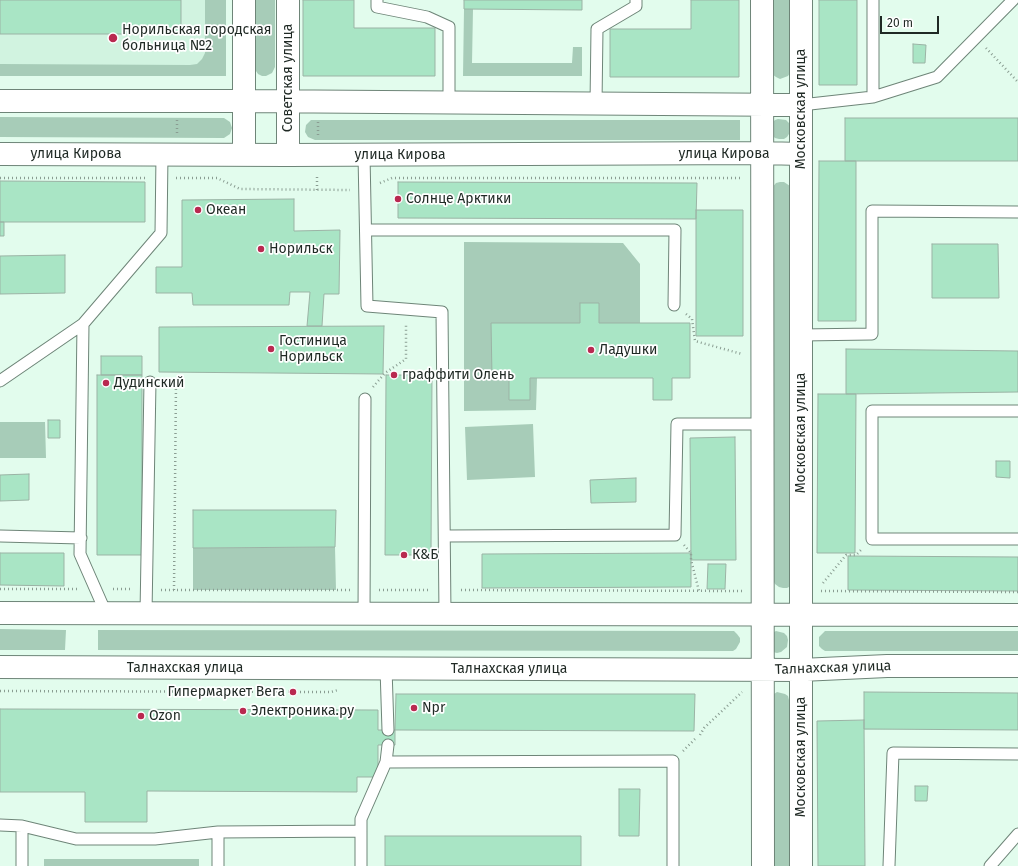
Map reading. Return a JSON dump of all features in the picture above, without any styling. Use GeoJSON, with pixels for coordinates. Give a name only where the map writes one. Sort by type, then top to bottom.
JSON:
{"type":"FeatureCollection","features":[{"type":"Feature","properties":{"kind":"street"},"geometry":{"type":"LineString","coordinates":[[244,0],[244,155]]}},
{"type":"Feature","properties":{"kind":"street","name":"Советская улица"},"geometry":{"type":"LineString","coordinates":[[288,0],[288,156]]}},
{"type":"Feature","properties":{"kind":"street"},"geometry":{"type":"LineString","coordinates":[[762,0],[763,866]]}},
{"type":"Feature","properties":{"kind":"street","name":"Московская улица"},"geometry":{"type":"LineString","coordinates":[[800,0],[801,866]]}},
{"type":"Feature","properties":{"kind":"street"},"geometry":{"type":"LineString","coordinates":[[0,101],[244,101],[801,105]]}},
{"type":"Feature","properties":{"kind":"street","name":"улица Кирова"},"geometry":{"type":"LineString","coordinates":[[0,154],[288,156],[801,154]]}},
{"type":"Feature","properties":{"kind":"street"},"geometry":{"type":"LineString","coordinates":[[0,613],[1018,615]]}},
{"type":"Feature","properties":{"kind":"street","name":"Талнахская улица"},"geometry":{"type":"LineString","coordinates":[[0,667],[801,670],[887,666],[1018,666]]}},
{"type":"Feature","properties":{"kind":"lane"},"geometry":{"type":"LineString","coordinates":[[377,0],[377,7],[427,17],[449,27],[449,103]]}},
{"type":"Feature","properties":{"kind":"lane"},"geometry":{"type":"LineString","coordinates":[[596,104],[596,29],[636,6],[636,0]]}},
{"type":"Feature","properties":{"kind":"lane"},"geometry":{"type":"LineString","coordinates":[[873,0],[873,97]]}},
{"type":"Feature","properties":{"kind":"lane"},"geometry":{"type":"LineString","coordinates":[[801,105],[873,97],[937,77],[1013,0]]}},
{"type":"Feature","properties":{"kind":"lane"},"geometry":{"type":"LineString","coordinates":[[0,381],[83,324],[161,233],[170,155]]}},
{"type":"Feature","properties":{"kind":"lane"},"geometry":{"type":"LineString","coordinates":[[364,155],[367,306],[442,312],[445,614]]}},
{"type":"Feature","properties":{"kind":"lane"},"geometry":{"type":"LineString","coordinates":[[801,335],[872,334],[872,211],[1018,212]]}},
{"type":"Feature","properties":{"kind":"lane"},"geometry":{"type":"LineString","coordinates":[[366,230],[674,230],[674,305]]}},
{"type":"Feature","properties":{"kind":"lane"},"geometry":{"type":"LineString","coordinates":[[83,324],[80,554],[106,613]]}},
{"type":"Feature","properties":{"kind":"lane"},"geometry":{"type":"LineString","coordinates":[[146,613],[150,382]]}},
{"type":"Feature","properties":{"kind":"lane"},"geometry":{"type":"LineString","coordinates":[[364,614],[365,399]]}},
{"type":"Feature","properties":{"kind":"lane"},"geometry":{"type":"LineString","coordinates":[[1018,411],[872,411],[872,539],[1018,539]]}},
{"type":"Feature","properties":{"kind":"lane"},"geometry":{"type":"LineString","coordinates":[[445,536],[675,535],[676,424],[762,424]]}},
{"type":"Feature","properties":{"kind":"lane"},"geometry":{"type":"LineString","coordinates":[[0,536],[81,538]]}},
{"type":"Feature","properties":{"kind":"lane"},"geometry":{"type":"LineString","coordinates":[[386,668],[388,730]]}},
{"type":"Feature","properties":{"kind":"lane"},"geometry":{"type":"LineString","coordinates":[[361,866],[361,819],[386,762],[388,745]]}},
{"type":"Feature","properties":{"kind":"lane"},"geometry":{"type":"LineString","coordinates":[[889,866],[893,753],[1018,754]]}},
{"type":"Feature","properties":{"kind":"lane"},"geometry":{"type":"LineString","coordinates":[[386,762],[673,761],[674,866]]}},
{"type":"Feature","properties":{"kind":"lane"},"geometry":{"type":"LineString","coordinates":[[0,825],[22,826],[76,839],[155,839],[218,832],[361,831]]}},
{"type":"Feature","properties":{"kind":"lane"},"geometry":{"type":"LineString","coordinates":[[22,826],[22,866]]}},
{"type":"Feature","properties":{"kind":"lane"},"geometry":{"type":"LineString","coordinates":[[218,832],[218,866]]}},
{"type":"Feature","properties":{"kind":"lane"},"geometry":{"type":"LineString","coordinates":[[990,866],[1018,834]]}},
{"type":"Feature","properties":{"kind":"path"},"geometry":{"type":"LineString","coordinates":[[976,37],[1018,82]]}},
{"type":"Feature","properties":{"kind":"path"},"geometry":{"type":"LineString","coordinates":[[170,155],[177,101]]}},
{"type":"Feature","properties":{"kind":"path"},"geometry":{"type":"LineString","coordinates":[[365,399],[372,388],[386,373],[406,359],[406,309]]}},
{"type":"Feature","properties":{"kind":"path"},"geometry":{"type":"LineString","coordinates":[[692,318],[694,341],[746,355]]}},
{"type":"Feature","properties":{"kind":"path"},"geometry":{"type":"LineString","coordinates":[[174,590],[176,383]]}},
{"type":"Feature","properties":{"kind":"path"},"geometry":{"type":"LineString","coordinates":[[821,585],[846,555],[856,555],[872,539]]}},
{"type":"Feature","properties":{"kind":"path"},"geometry":{"type":"LineString","coordinates":[[691,560],[699,591]]}},
{"type":"Feature","properties":{"kind":"path"},"geometry":{"type":"LineString","coordinates":[[816,591],[1018,592]]}},
{"type":"Feature","properties":{"kind":"path"},"geometry":{"type":"LineString","coordinates":[[700,734],[704,728],[746,688]]}},
{"type":"Feature","properties":{"kind":"path"},"geometry":{"type":"LineString","coordinates":[[689,745],[695,739]]}},
{"type":"Feature","properties":{"kind":"shaded area","name":"Норильская городская больница №2"},"geometry":{"type":"Polygon","coordinates":[[[0,0],[226,0],[226,76],[0,76],[0,0]]]}},
{"type":"Feature","properties":{"kind":"shaded area"},"geometry":{"type":"Polygon","coordinates":[[[205,0],[226,0],[226,76],[0,76],[0,64],[197,64],[205,53],[205,0]]]}},
{"type":"Feature","properties":{"kind":"shaded area"},"geometry":{"type":"Polygon","coordinates":[[[255,0],[275,0],[275,67],[272,73],[266,76],[258,74],[255,67],[255,0]]]}},
{"type":"Feature","properties":{"kind":"shaded area"},"geometry":{"type":"Polygon","coordinates":[[[771,0],[791,0],[790,73],[788,76],[780,79],[772,74],[771,0]]]}},
{"type":"Feature","properties":{"kind":"shaded area"},"geometry":{"type":"Polygon","coordinates":[[[464,9],[473,9],[472,63],[572,63],[573,47],[582,47],[582,76],[463,76],[464,9]]]}},
{"type":"Feature","properties":{"kind":"shaded area"},"geometry":{"type":"Polygon","coordinates":[[[0,117],[224,118],[230,122],[232,128],[230,134],[224,138],[0,137],[0,117]]]}},
{"type":"Feature","properties":{"kind":"shaded area"},"geometry":{"type":"Polygon","coordinates":[[[778,119],[786,120],[790,126],[791,130],[784,139],[775,138],[772,135],[772,123],[778,119]]]}},
{"type":"Feature","properties":{"kind":"shaded area"},"geometry":{"type":"Polygon","coordinates":[[[311,120],[740,120],[740,140],[315,140],[308,137],[305,132],[306,125],[311,120]]]}},
{"type":"Feature","properties":{"kind":"shaded area"},"geometry":{"type":"Polygon","coordinates":[[[784,182],[790,186],[791,586],[787,588],[779,587],[773,580],[771,189],[776,183],[784,182]]]}},
{"type":"Feature","properties":{"kind":"shaded area"},"geometry":{"type":"Polygon","coordinates":[[[464,242],[623,243],[640,264],[640,323],[599,323],[599,303],[580,303],[580,323],[492,323],[492,377],[537,378],[536,410],[464,411],[464,242]]]}},
{"type":"Feature","properties":{"kind":"shaded area"},"geometry":{"type":"Polygon","coordinates":[[[0,422],[45,422],[46,458],[0,458],[0,422]]]}},
{"type":"Feature","properties":{"kind":"shaded area"},"geometry":{"type":"Polygon","coordinates":[[[533,424],[535,477],[467,480],[465,427],[533,424]]]}},
{"type":"Feature","properties":{"kind":"shaded area"},"geometry":{"type":"Polygon","coordinates":[[[335,547],[336,590],[193,590],[193,548],[335,547]]]}},
{"type":"Feature","properties":{"kind":"shaded area"},"geometry":{"type":"Polygon","coordinates":[[[0,629],[66,630],[65,650],[0,650],[0,629]]]}},
{"type":"Feature","properties":{"kind":"shaded area"},"geometry":{"type":"Polygon","coordinates":[[[98,630],[734,631],[740,638],[740,642],[733,651],[98,650],[98,630]]]}},
{"type":"Feature","properties":{"kind":"shaded area"},"geometry":{"type":"Polygon","coordinates":[[[776,631],[784,633],[788,640],[787,647],[781,652],[777,653],[773,652],[772,633],[776,631]]]}},
{"type":"Feature","properties":{"kind":"shaded area"},"geometry":{"type":"Polygon","coordinates":[[[825,631],[1018,631],[1018,651],[825,651],[819,646],[819,637],[825,631]]]}},
{"type":"Feature","properties":{"kind":"shaded area"},"geometry":{"type":"Polygon","coordinates":[[[777,692],[788,696],[789,700],[790,866],[770,866],[774,694],[777,692]]]}},
{"type":"Feature","properties":{"kind":"shaded area"},"geometry":{"type":"Polygon","coordinates":[[[44,859],[199,859],[199,866],[44,866],[44,859]]]}},
{"type":"Feature","properties":{"kind":"building"},"geometry":{"type":"Polygon","coordinates":[[[0,0],[181,0],[181,34],[0,34],[0,0]]]}},
{"type":"Feature","properties":{"kind":"building"},"geometry":{"type":"Polygon","coordinates":[[[303,0],[354,0],[354,28],[435,28],[435,76],[303,76],[303,0]]]}},
{"type":"Feature","properties":{"kind":"building"},"geometry":{"type":"Polygon","coordinates":[[[464,0],[582,0],[582,10],[464,9],[464,0]]]}},
{"type":"Feature","properties":{"kind":"building"},"geometry":{"type":"Polygon","coordinates":[[[691,0],[739,0],[739,77],[610,77],[610,29],[691,29],[691,0]]]}},
{"type":"Feature","properties":{"kind":"building"},"geometry":{"type":"Polygon","coordinates":[[[819,0],[857,0],[857,85],[819,85],[819,0]]]}},
{"type":"Feature","properties":{"kind":"building"},"geometry":{"type":"Polygon","coordinates":[[[913,44],[926,45],[925,63],[913,63],[913,44]]]}},
{"type":"Feature","properties":{"kind":"building"},"geometry":{"type":"Polygon","coordinates":[[[845,118],[1018,118],[1018,161],[845,161],[845,118]]]}},
{"type":"Feature","properties":{"kind":"building"},"geometry":{"type":"Polygon","coordinates":[[[819,161],[856,161],[856,321],[818,321],[819,161]]]}},
{"type":"Feature","properties":{"kind":"building"},"geometry":{"type":"Polygon","coordinates":[[[0,181],[145,182],[145,222],[0,222],[0,181]]]}},
{"type":"Feature","properties":{"kind":"building"},"geometry":{"type":"Polygon","coordinates":[[[398,182],[697,183],[696,219],[398,218],[398,182]]]}},
{"type":"Feature","properties":{"kind":"building","name":"Норильск"},"geometry":{"type":"Polygon","coordinates":[[[294,199],[294,231],[340,230],[339,294],[324,294],[322,326],[307,326],[310,292],[290,292],[289,305],[193,305],[192,293],[156,293],[156,267],[182,267],[182,200],[294,199]]]}},
{"type":"Feature","properties":{"kind":"building"},"geometry":{"type":"Polygon","coordinates":[[[696,210],[743,210],[743,336],[696,336],[696,210]]]}},
{"type":"Feature","properties":{"kind":"building"},"geometry":{"type":"Polygon","coordinates":[[[0,222],[4,222],[4,236],[0,236],[0,222]]]}},
{"type":"Feature","properties":{"kind":"building"},"geometry":{"type":"Polygon","coordinates":[[[932,244],[998,244],[999,298],[932,298],[932,244]]]}},
{"type":"Feature","properties":{"kind":"building"},"geometry":{"type":"Polygon","coordinates":[[[65,255],[65,293],[0,294],[0,256],[65,255]]]}},
{"type":"Feature","properties":{"kind":"building","name":"Ладушки"},"geometry":{"type":"Polygon","coordinates":[[[580,303],[599,303],[599,323],[690,323],[690,378],[672,378],[672,400],[653,400],[653,378],[530,378],[530,400],[509,400],[509,377],[492,377],[491,323],[580,323],[580,303]]]}},
{"type":"Feature","properties":{"kind":"building","name":"Гостиница Норильск"},"geometry":{"type":"Polygon","coordinates":[[[384,326],[383,374],[159,372],[159,327],[384,326]]]}},
{"type":"Feature","properties":{"kind":"building"},"geometry":{"type":"Polygon","coordinates":[[[846,349],[1018,351],[1018,392],[846,394],[846,349]]]}},
{"type":"Feature","properties":{"kind":"building"},"geometry":{"type":"Polygon","coordinates":[[[101,356],[142,356],[142,375],[101,375],[101,356]]]}},
{"type":"Feature","properties":{"kind":"building"},"geometry":{"type":"Polygon","coordinates":[[[97,375],[142,375],[142,555],[97,555],[97,375]]]}},
{"type":"Feature","properties":{"kind":"building"},"geometry":{"type":"Polygon","coordinates":[[[386,375],[432,375],[431,555],[385,555],[386,375]]]}},
{"type":"Feature","properties":{"kind":"building"},"geometry":{"type":"Polygon","coordinates":[[[818,394],[856,394],[855,553],[817,553],[818,394]]]}},
{"type":"Feature","properties":{"kind":"building"},"geometry":{"type":"Polygon","coordinates":[[[48,420],[60,420],[60,438],[48,438],[48,420]]]}},
{"type":"Feature","properties":{"kind":"building"},"geometry":{"type":"Polygon","coordinates":[[[735,437],[736,560],[691,560],[690,438],[735,437]]]}},
{"type":"Feature","properties":{"kind":"building"},"geometry":{"type":"Polygon","coordinates":[[[996,461],[1010,461],[1010,478],[996,477],[996,461]]]}},
{"type":"Feature","properties":{"kind":"building"},"geometry":{"type":"Polygon","coordinates":[[[29,474],[29,500],[0,501],[0,475],[29,474]]]}},
{"type":"Feature","properties":{"kind":"building"},"geometry":{"type":"Polygon","coordinates":[[[636,478],[636,502],[591,503],[590,480],[636,478]]]}},
{"type":"Feature","properties":{"kind":"building"},"geometry":{"type":"Polygon","coordinates":[[[193,510],[336,510],[335,547],[193,548],[193,510]]]}},
{"type":"Feature","properties":{"kind":"building"},"geometry":{"type":"Polygon","coordinates":[[[0,553],[64,553],[64,586],[0,585],[0,553]]]}},
{"type":"Feature","properties":{"kind":"building"},"geometry":{"type":"Polygon","coordinates":[[[691,553],[691,587],[482,588],[482,554],[691,553]]]}},
{"type":"Feature","properties":{"kind":"building"},"geometry":{"type":"Polygon","coordinates":[[[848,556],[1018,557],[1018,591],[848,590],[848,556]]]}},
{"type":"Feature","properties":{"kind":"building"},"geometry":{"type":"Polygon","coordinates":[[[708,564],[726,564],[725,589],[707,589],[708,564]]]}},
{"type":"Feature","properties":{"kind":"building"},"geometry":{"type":"Polygon","coordinates":[[[864,692],[1018,693],[1018,730],[864,729],[864,692]]]}},
{"type":"Feature","properties":{"kind":"building"},"geometry":{"type":"Polygon","coordinates":[[[396,694],[695,694],[694,731],[395,730],[396,694]]]}},
{"type":"Feature","properties":{"kind":"building"},"geometry":{"type":"Polygon","coordinates":[[[0,709],[378,710],[378,730],[395,730],[395,745],[378,745],[378,777],[357,777],[357,792],[147,791],[147,822],[85,822],[85,792],[0,792],[0,709]]]}},
{"type":"Feature","properties":{"kind":"building"},"geometry":{"type":"Polygon","coordinates":[[[864,720],[865,866],[818,866],[817,721],[864,720]]]}},
{"type":"Feature","properties":{"kind":"building"},"geometry":{"type":"Polygon","coordinates":[[[915,786],[928,786],[927,801],[915,801],[915,786]]]}},
{"type":"Feature","properties":{"kind":"building"},"geometry":{"type":"Polygon","coordinates":[[[619,789],[640,789],[639,836],[619,836],[619,789]]]}},
{"type":"Feature","properties":{"kind":"building"},"geometry":{"type":"Polygon","coordinates":[[[385,836],[581,836],[581,866],[385,866],[385,836]]]}},
{"type":"Feature","properties":{"kind":"place","name":"Норильская городская больница №2"},"geometry":{"type":"Point","coordinates":[113,38]}},
{"type":"Feature","properties":{"kind":"place","name":"Солнце Арктики"},"geometry":{"type":"Point","coordinates":[398,199]}},
{"type":"Feature","properties":{"kind":"place","name":"Океан"},"geometry":{"type":"Point","coordinates":[198,210]}},
{"type":"Feature","properties":{"kind":"place","name":"Норильск"},"geometry":{"type":"Point","coordinates":[261,249]}},
{"type":"Feature","properties":{"kind":"place","name":"Гостиница Норильск"},"geometry":{"type":"Point","coordinates":[271,349]}},
{"type":"Feature","properties":{"kind":"place","name":"Ладушки"},"geometry":{"type":"Point","coordinates":[591,350]}},
{"type":"Feature","properties":{"kind":"place","name":"граффити Олень"},"geometry":{"type":"Point","coordinates":[394,375]}},
{"type":"Feature","properties":{"kind":"place","name":"Дудинский"},"geometry":{"type":"Point","coordinates":[106,383]}},
{"type":"Feature","properties":{"kind":"place","name":"К&Б"},"geometry":{"type":"Point","coordinates":[404,555]}},
{"type":"Feature","properties":{"kind":"place","name":"Гипермаркет Вега"},"geometry":{"type":"Point","coordinates":[293,692]}},
{"type":"Feature","properties":{"kind":"place","name":"Npr"},"geometry":{"type":"Point","coordinates":[414,708]}},
{"type":"Feature","properties":{"kind":"place","name":"Электроника.ру"},"geometry":{"type":"Point","coordinates":[243,711]}},
{"type":"Feature","properties":{"kind":"place","name":"Ozon"},"geometry":{"type":"Point","coordinates":[141,716]}}]}
